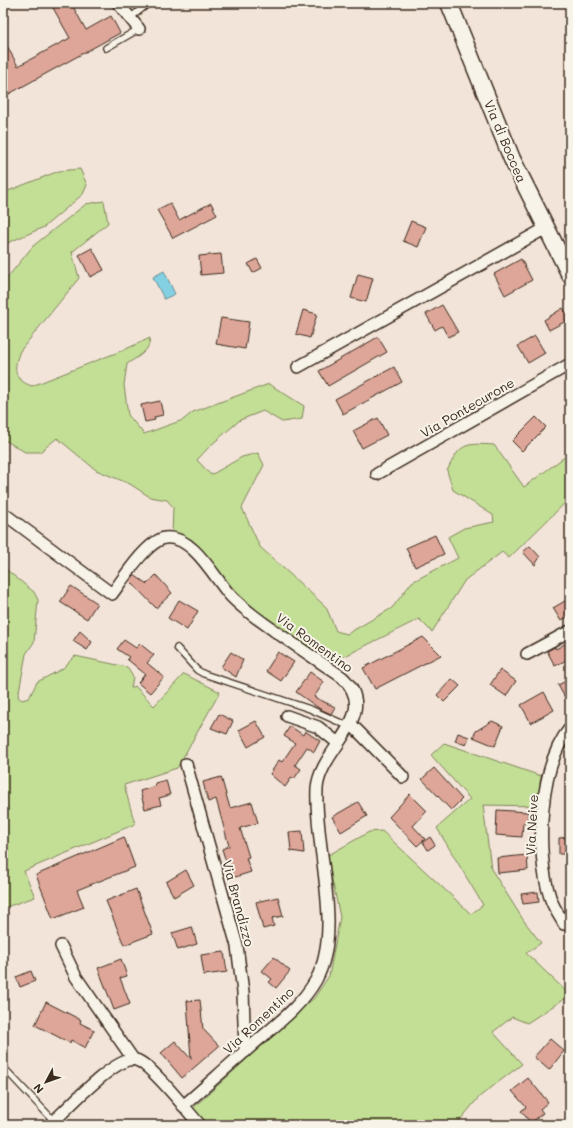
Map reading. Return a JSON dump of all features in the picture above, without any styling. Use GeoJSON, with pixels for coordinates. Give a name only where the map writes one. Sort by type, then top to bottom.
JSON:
{"type":"FeatureCollection","features":[{"type":"Feature","properties":{"kind":"street"},"geometry":{"type":"LineString","coordinates":[[118,3],[139,30]]}},
{"type":"Feature","properties":{"kind":"street","name":"Via di Boccea"},"geometry":{"type":"LineString","coordinates":[[449,3],[512,158],[570,275]]}},
{"type":"Feature","properties":{"kind":"street"},"geometry":{"type":"LineString","coordinates":[[298,367],[546,228]]}},
{"type":"Feature","properties":{"kind":"street","name":"Via Pontecurone"},"geometry":{"type":"LineString","coordinates":[[377,474],[570,364]]}},
{"type":"Feature","properties":{"kind":"street","name":"Via Romentino"},"geometry":{"type":"LineString","coordinates":[[3,513],[112,594],[142,555],[155,543],[164,538],[180,540],[200,556],[220,584],[240,605],[348,682],[353,689],[356,703],[349,725],[338,743],[318,783],[328,934],[322,968],[302,1000],[183,1106]]}},
{"type":"Feature","properties":{"kind":"street"},"geometry":{"type":"LineString","coordinates":[[526,654],[570,631]]}},
{"type":"Feature","properties":{"kind":"street"},"geometry":{"type":"LineString","coordinates":[[286,716],[318,727],[338,743]]}},
{"type":"Feature","properties":{"kind":"street"},"geometry":{"type":"LineString","coordinates":[[349,725],[403,777]]}},
{"type":"Feature","properties":{"kind":"street","name":"Via Neive"},"geometry":{"type":"LineString","coordinates":[[564,924],[553,906],[548,890],[543,861],[542,825],[548,779],[553,758],[570,728]]}},
{"type":"Feature","properties":{"kind":"street","name":"Via Brandizzo"},"geometry":{"type":"LineString","coordinates":[[186,764],[236,946],[243,992],[244,1052]]}},
{"type":"Feature","properties":{"kind":"street"},"geometry":{"type":"LineString","coordinates":[[61,946],[76,976],[133,1059],[142,1063],[151,1071],[200,1125]]}},
{"type":"Feature","properties":{"kind":"street"},"geometry":{"type":"LineString","coordinates":[[52,1123],[94,1082],[123,1061],[133,1059]]}},
{"type":"Feature","properties":{"kind":"lane"},"geometry":{"type":"LineString","coordinates":[[130,18],[149,3]]}},
{"type":"Feature","properties":{"kind":"lane"},"geometry":{"type":"LineString","coordinates":[[106,48],[139,30]]}},
{"type":"Feature","properties":{"kind":"lane"},"geometry":{"type":"LineString","coordinates":[[177,648],[197,670],[204,674],[310,709],[349,725]]}},
{"type":"Feature","properties":{"kind":"lane"},"geometry":{"type":"LineString","coordinates":[[3,1067],[52,1123]]}},
{"type":"Feature","properties":{"kind":"green space"},"geometry":{"type":"Polygon","coordinates":[[[80,169],[87,185],[83,194],[44,227],[3,245],[3,193],[59,171],[80,169]]]}},
{"type":"Feature","properties":{"kind":"green space"},"geometry":{"type":"Polygon","coordinates":[[[104,201],[108,223],[72,252],[79,278],[20,351],[16,363],[16,373],[18,377],[32,386],[150,338],[148,347],[145,351],[127,364],[124,385],[128,415],[144,434],[183,420],[193,412],[269,384],[304,406],[302,419],[282,422],[263,411],[240,420],[210,446],[197,460],[211,475],[242,457],[258,453],[264,465],[242,508],[260,547],[326,607],[336,631],[347,634],[392,608],[412,582],[458,558],[448,537],[464,528],[494,522],[493,515],[453,490],[447,471],[456,455],[464,447],[476,444],[494,445],[524,487],[570,453],[570,498],[509,558],[502,552],[465,580],[432,632],[419,619],[333,662],[254,612],[172,535],[173,507],[167,500],[150,497],[130,484],[96,470],[57,438],[40,452],[25,452],[3,439],[3,283],[33,246],[86,204],[104,201]]]}},
{"type":"Feature","properties":{"kind":"green space"},"geometry":{"type":"Polygon","coordinates":[[[3,567],[34,592],[38,600],[34,642],[26,654],[18,697],[22,700],[29,698],[37,682],[62,669],[75,656],[127,667],[133,677],[131,688],[135,686],[154,706],[184,674],[220,692],[177,768],[124,785],[135,824],[24,871],[35,897],[3,908],[3,567]]]}},
{"type":"Feature","properties":{"kind":"green space"},"geometry":{"type":"Polygon","coordinates":[[[444,743],[544,777],[540,806],[483,805],[491,869],[524,921],[541,943],[526,953],[570,995],[527,1023],[512,1017],[493,1032],[522,1064],[479,1097],[456,1125],[208,1125],[193,1108],[314,998],[329,976],[340,917],[327,856],[369,832],[382,831],[471,914],[483,905],[437,828],[470,799],[431,755],[444,743]]]}},
{"type":"Feature","properties":{"kind":"water"},"geometry":{"type":"Polygon","coordinates":[[[164,271],[175,294],[164,299],[153,277],[164,271]]]}},
{"type":"Feature","properties":{"kind":"building"},"geometry":{"type":"Polygon","coordinates":[[[56,3],[71,3],[86,30],[111,16],[120,33],[7,95],[3,87],[3,39],[18,66],[70,38],[52,6],[56,3]]]}},
{"type":"Feature","properties":{"kind":"building"},"geometry":{"type":"Polygon","coordinates":[[[170,203],[179,220],[211,203],[217,215],[173,238],[157,210],[170,203]]]}},
{"type":"Feature","properties":{"kind":"building"},"geometry":{"type":"Polygon","coordinates":[[[411,221],[426,227],[418,247],[403,241],[411,221]]]}},
{"type":"Feature","properties":{"kind":"building"},"geometry":{"type":"Polygon","coordinates":[[[92,248],[104,270],[90,277],[79,255],[92,248]]]}},
{"type":"Feature","properties":{"kind":"building"},"geometry":{"type":"Polygon","coordinates":[[[221,254],[223,273],[201,275],[199,256],[221,254]]]}},
{"type":"Feature","properties":{"kind":"building"},"geometry":{"type":"Polygon","coordinates":[[[257,259],[262,268],[253,273],[248,264],[257,259]]]}},
{"type":"Feature","properties":{"kind":"building"},"geometry":{"type":"Polygon","coordinates":[[[521,259],[532,280],[505,295],[494,274],[521,259]]]}},
{"type":"Feature","properties":{"kind":"building"},"geometry":{"type":"Polygon","coordinates":[[[358,274],[373,278],[366,302],[351,298],[358,274]]]}},
{"type":"Feature","properties":{"kind":"building"},"geometry":{"type":"Polygon","coordinates":[[[442,305],[458,332],[448,337],[442,326],[435,330],[426,314],[442,305]]]}},
{"type":"Feature","properties":{"kind":"building"},"geometry":{"type":"Polygon","coordinates":[[[563,308],[570,319],[549,330],[544,320],[563,308]]]}},
{"type":"Feature","properties":{"kind":"building"},"geometry":{"type":"Polygon","coordinates":[[[303,310],[317,314],[310,338],[296,334],[303,310]]]}},
{"type":"Feature","properties":{"kind":"building"},"geometry":{"type":"Polygon","coordinates":[[[221,318],[249,322],[245,349],[216,344],[221,318]]]}},
{"type":"Feature","properties":{"kind":"building"},"geometry":{"type":"Polygon","coordinates":[[[535,336],[545,353],[528,363],[518,346],[535,336]]]}},
{"type":"Feature","properties":{"kind":"building"},"geometry":{"type":"Polygon","coordinates":[[[378,337],[387,352],[328,386],[319,371],[378,337]]]}},
{"type":"Feature","properties":{"kind":"building"},"geometry":{"type":"Polygon","coordinates":[[[394,367],[402,382],[343,414],[335,399],[394,367]]]}},
{"type":"Feature","properties":{"kind":"building"},"geometry":{"type":"Polygon","coordinates":[[[160,401],[163,415],[154,417],[155,420],[145,422],[141,405],[160,401]]]}},
{"type":"Feature","properties":{"kind":"building"},"geometry":{"type":"Polygon","coordinates":[[[536,417],[546,427],[522,451],[512,441],[536,417]]]}},
{"type":"Feature","properties":{"kind":"building"},"geometry":{"type":"Polygon","coordinates":[[[378,418],[387,435],[362,448],[353,431],[378,418]]]}},
{"type":"Feature","properties":{"kind":"building"},"geometry":{"type":"Polygon","coordinates":[[[435,535],[444,554],[415,567],[406,548],[435,535]]]}},
{"type":"Feature","properties":{"kind":"building"},"geometry":{"type":"Polygon","coordinates":[[[530,546],[540,557],[535,565],[523,552],[530,546]]]}},
{"type":"Feature","properties":{"kind":"building"},"geometry":{"type":"Polygon","coordinates":[[[134,575],[147,584],[156,575],[172,593],[156,608],[130,581],[134,575]]]}},
{"type":"Feature","properties":{"kind":"building"},"geometry":{"type":"Polygon","coordinates":[[[71,586],[97,603],[87,619],[60,602],[71,586]]]}},
{"type":"Feature","properties":{"kind":"building"},"geometry":{"type":"Polygon","coordinates":[[[570,598],[570,615],[561,621],[553,608],[570,598]]]}},
{"type":"Feature","properties":{"kind":"building"},"geometry":{"type":"Polygon","coordinates":[[[179,600],[198,611],[187,630],[168,618],[179,600]]]}},
{"type":"Feature","properties":{"kind":"building"},"geometry":{"type":"Polygon","coordinates":[[[80,631],[92,642],[87,650],[73,641],[80,631]]]}},
{"type":"Feature","properties":{"kind":"building"},"geometry":{"type":"Polygon","coordinates":[[[423,637],[441,655],[375,689],[363,668],[423,637]]]}},
{"type":"Feature","properties":{"kind":"building"},"geometry":{"type":"Polygon","coordinates":[[[124,640],[136,648],[140,644],[154,655],[147,663],[164,677],[150,693],[138,683],[145,674],[127,659],[129,657],[117,649],[124,640]]]}},
{"type":"Feature","properties":{"kind":"building"},"geometry":{"type":"Polygon","coordinates":[[[570,641],[570,658],[555,666],[547,651],[555,647],[556,649],[570,641]]]}},
{"type":"Feature","properties":{"kind":"building"},"geometry":{"type":"Polygon","coordinates":[[[231,652],[243,660],[236,677],[221,667],[231,652]]]}},
{"type":"Feature","properties":{"kind":"building"},"geometry":{"type":"Polygon","coordinates":[[[278,652],[294,662],[281,681],[266,671],[278,652]]]}},
{"type":"Feature","properties":{"kind":"building"},"geometry":{"type":"Polygon","coordinates":[[[500,670],[516,681],[506,696],[490,685],[500,670]]]}},
{"type":"Feature","properties":{"kind":"building"},"geometry":{"type":"Polygon","coordinates":[[[310,672],[324,682],[314,697],[335,707],[331,714],[320,709],[296,692],[310,672]]]}},
{"type":"Feature","properties":{"kind":"building"},"geometry":{"type":"Polygon","coordinates":[[[452,679],[460,686],[444,702],[437,695],[452,679]]]}},
{"type":"Feature","properties":{"kind":"building"},"geometry":{"type":"Polygon","coordinates":[[[570,679],[570,707],[558,685],[570,679]]]}},
{"type":"Feature","properties":{"kind":"building"},"geometry":{"type":"Polygon","coordinates":[[[544,692],[554,710],[531,723],[521,705],[544,692]]]}},
{"type":"Feature","properties":{"kind":"building"},"geometry":{"type":"Polygon","coordinates":[[[219,714],[233,721],[227,734],[211,728],[219,714]]]}},
{"type":"Feature","properties":{"kind":"building"},"geometry":{"type":"Polygon","coordinates":[[[256,721],[265,737],[248,747],[239,730],[256,721]]]}},
{"type":"Feature","properties":{"kind":"building"},"geometry":{"type":"Polygon","coordinates":[[[492,721],[503,726],[495,746],[473,737],[476,731],[492,721]]]}},
{"type":"Feature","properties":{"kind":"building"},"geometry":{"type":"Polygon","coordinates":[[[290,726],[303,735],[305,731],[320,741],[314,752],[307,747],[295,765],[301,769],[294,779],[292,777],[285,787],[270,774],[279,760],[282,762],[295,743],[284,736],[290,726]]]}},
{"type":"Feature","properties":{"kind":"building"},"geometry":{"type":"Polygon","coordinates":[[[458,733],[469,737],[466,745],[455,741],[458,733]]]}},
{"type":"Feature","properties":{"kind":"building"},"geometry":{"type":"Polygon","coordinates":[[[434,768],[462,799],[451,810],[422,779],[434,768]]]}},
{"type":"Feature","properties":{"kind":"building"},"geometry":{"type":"Polygon","coordinates":[[[221,777],[230,808],[252,802],[258,823],[240,828],[249,857],[246,858],[251,872],[229,879],[223,863],[226,862],[222,849],[229,846],[216,799],[208,802],[203,782],[221,777]]]}},
{"type":"Feature","properties":{"kind":"building"},"geometry":{"type":"Polygon","coordinates":[[[166,780],[170,795],[159,798],[161,805],[145,809],[140,791],[156,786],[155,783],[166,780]]]}},
{"type":"Feature","properties":{"kind":"building"},"geometry":{"type":"Polygon","coordinates":[[[410,794],[427,811],[413,826],[425,839],[417,846],[389,817],[410,794]]]}},
{"type":"Feature","properties":{"kind":"building"},"geometry":{"type":"Polygon","coordinates":[[[358,802],[367,816],[341,832],[332,817],[358,802]]]}},
{"type":"Feature","properties":{"kind":"building"},"geometry":{"type":"Polygon","coordinates":[[[497,810],[528,812],[528,823],[523,823],[522,837],[496,835],[497,810]]]}},
{"type":"Feature","properties":{"kind":"building"},"geometry":{"type":"Polygon","coordinates":[[[302,831],[304,853],[291,851],[289,832],[302,831]]]}},
{"type":"Feature","properties":{"kind":"building"},"geometry":{"type":"Polygon","coordinates":[[[124,837],[135,867],[77,890],[84,907],[53,919],[36,875],[124,837]]]}},
{"type":"Feature","properties":{"kind":"building"},"geometry":{"type":"Polygon","coordinates":[[[430,837],[435,845],[428,850],[423,842],[430,837]]]}},
{"type":"Feature","properties":{"kind":"building"},"geometry":{"type":"Polygon","coordinates":[[[570,837],[570,854],[559,854],[559,838],[570,837]]]}},
{"type":"Feature","properties":{"kind":"building"},"geometry":{"type":"Polygon","coordinates":[[[527,855],[528,870],[498,873],[497,858],[527,855]]]}},
{"type":"Feature","properties":{"kind":"building"},"geometry":{"type":"Polygon","coordinates":[[[186,870],[194,885],[174,897],[166,882],[186,870]]]}},
{"type":"Feature","properties":{"kind":"building"},"geometry":{"type":"Polygon","coordinates":[[[136,889],[153,934],[124,945],[106,901],[136,889]]]}},
{"type":"Feature","properties":{"kind":"building"},"geometry":{"type":"Polygon","coordinates":[[[538,892],[539,902],[523,904],[521,894],[538,892]]]}},
{"type":"Feature","properties":{"kind":"building"},"geometry":{"type":"Polygon","coordinates":[[[278,897],[283,916],[272,918],[274,926],[263,929],[256,902],[278,897]]]}},
{"type":"Feature","properties":{"kind":"building"},"geometry":{"type":"Polygon","coordinates":[[[192,927],[197,944],[178,950],[172,933],[192,927]]]}},
{"type":"Feature","properties":{"kind":"building"},"geometry":{"type":"Polygon","coordinates":[[[224,952],[227,972],[204,975],[201,955],[224,952]]]}},
{"type":"Feature","properties":{"kind":"building"},"geometry":{"type":"Polygon","coordinates":[[[274,957],[290,971],[276,988],[269,982],[272,979],[262,971],[274,957]]]}},
{"type":"Feature","properties":{"kind":"building"},"geometry":{"type":"Polygon","coordinates":[[[121,959],[127,976],[120,978],[130,1004],[114,1010],[98,968],[121,959]]]}},
{"type":"Feature","properties":{"kind":"building"},"geometry":{"type":"Polygon","coordinates":[[[31,971],[35,981],[20,987],[16,977],[31,971]]]}},
{"type":"Feature","properties":{"kind":"building"},"geometry":{"type":"Polygon","coordinates":[[[200,1000],[203,1029],[219,1046],[182,1078],[161,1053],[175,1041],[191,1059],[187,1001],[200,1000]]]}},
{"type":"Feature","properties":{"kind":"building"},"geometry":{"type":"Polygon","coordinates":[[[46,1002],[81,1020],[80,1023],[94,1030],[85,1048],[71,1040],[70,1043],[35,1025],[46,1002]]]}},
{"type":"Feature","properties":{"kind":"building"},"geometry":{"type":"Polygon","coordinates":[[[550,1039],[564,1051],[549,1070],[534,1057],[550,1039]]]}},
{"type":"Feature","properties":{"kind":"building"},"geometry":{"type":"Polygon","coordinates":[[[528,1078],[548,1102],[540,1109],[543,1113],[531,1123],[521,1111],[526,1107],[512,1091],[528,1078]]]}}]}
